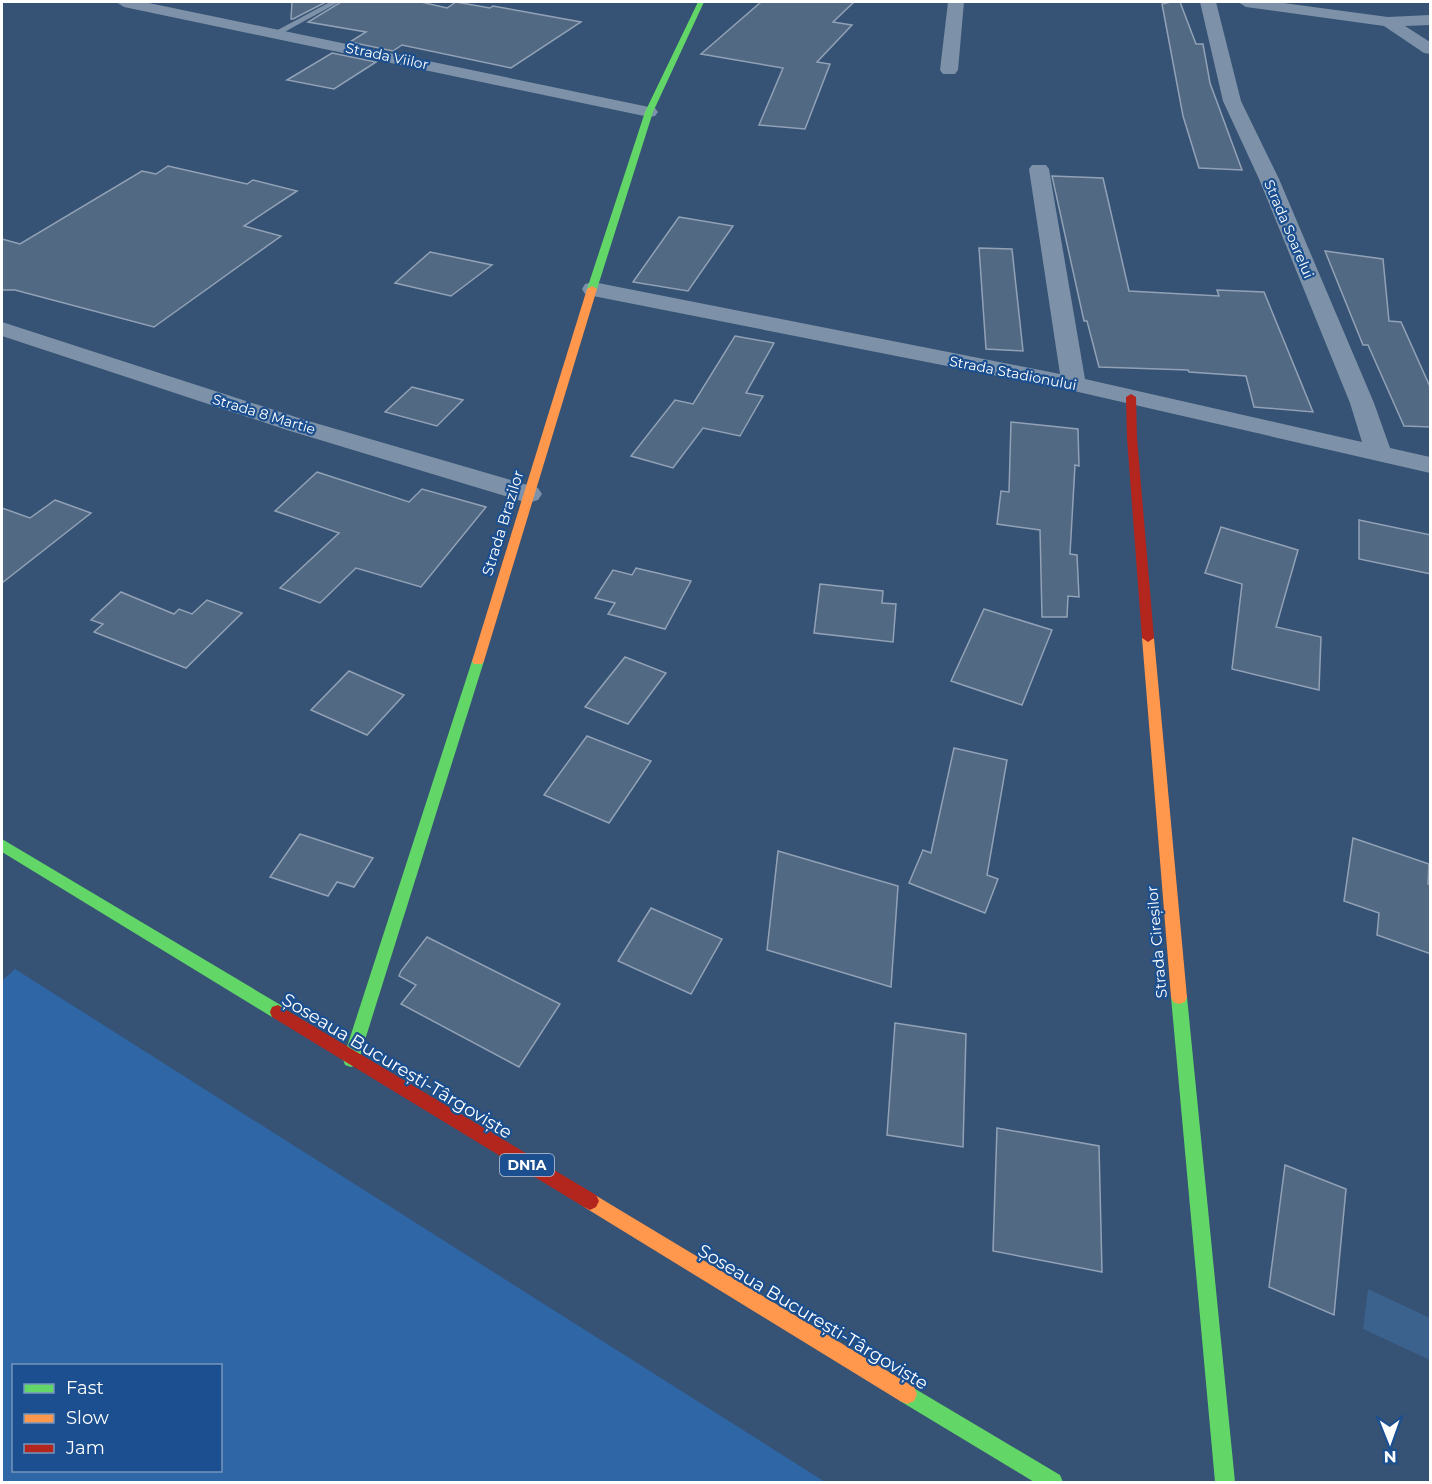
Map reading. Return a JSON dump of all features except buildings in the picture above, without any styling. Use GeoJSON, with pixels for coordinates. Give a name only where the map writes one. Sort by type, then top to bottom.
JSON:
{"type":"FeatureCollection","features":[{"type":"Feature","properties":{"kind":"street","name":"Strada Viilor"},"geometry":{"type":"LineString","coordinates":[[124,2],[649,112]]}},
{"type":"Feature","properties":{"kind":"street","name":"Strada Brazilor"},"geometry":{"type":"LineString","coordinates":[[351,1059],[440,784],[528,494],[649,112],[701,2]]}},
{"type":"Feature","properties":{"kind":"street"},"geometry":{"type":"LineString","coordinates":[[949,70],[956,2]]}},
{"type":"Feature","properties":{"kind":"street","name":"Strada Soarelui"},"geometry":{"type":"LineString","coordinates":[[1208,2],[1232,101],[1273,189],[1362,403],[1380,453]]}},
{"type":"Feature","properties":{"kind":"street"},"geometry":{"type":"LineString","coordinates":[[1246,2],[1388,22],[1431,20]]}},
{"type":"Feature","properties":{"kind":"street"},"geometry":{"type":"LineString","coordinates":[[1388,22],[1431,49]]}},
{"type":"Feature","properties":{"kind":"street"},"geometry":{"type":"LineString","coordinates":[[1039,169],[1074,384]]}},
{"type":"Feature","properties":{"kind":"street","name":"Strada Stadionului"},"geometry":{"type":"LineString","coordinates":[[593,289],[1074,384],[1431,465]]}},
{"type":"Feature","properties":{"kind":"street","name":"Strada 8 Martie"},"geometry":{"type":"LineString","coordinates":[[2,329],[296,425],[528,494]]}},
{"type":"Feature","properties":{"kind":"street","name":"Strada Cireșilor"},"geometry":{"type":"LineString","coordinates":[[1131,397],[1132,438],[1167,871],[1225,1482]]}},
{"type":"Feature","properties":{"kind":"street","name":"Șoseaua București-Târgoviște"},"geometry":{"type":"LineString","coordinates":[[2,845],[351,1059],[1053,1482]]}},
{"type":"Feature","properties":{"kind":"lane"},"geometry":{"type":"LineString","coordinates":[[276,33],[335,2]]}},
{"type":"Feature","properties":{"kind":"shaded area"},"geometry":{"type":"Polygon","coordinates":[[[15,969],[825,1482],[2,1482],[2,981],[15,969]]]}},
{"type":"Feature","properties":{"kind":"shaded area"},"geometry":{"type":"Polygon","coordinates":[[[1368,1289],[1430,1318],[1430,1360],[1363,1329],[1368,1289]]]}},
{"type":"Feature","properties":{"kind":"traffic: fast"},"geometry":{"type":"LineString","coordinates":[[592,289],[649,112],[701,2]]}},
{"type":"Feature","properties":{"kind":"traffic: fast"},"geometry":{"type":"LineString","coordinates":[[351,1059],[478,661]]}},
{"type":"Feature","properties":{"kind":"traffic: fast"},"geometry":{"type":"LineString","coordinates":[[2,845],[278,1012]]}},
{"type":"Feature","properties":{"kind":"traffic: fast"},"geometry":{"type":"LineString","coordinates":[[1179,997],[1225,1482]]}},
{"type":"Feature","properties":{"kind":"traffic: fast"},"geometry":{"type":"LineString","coordinates":[[907,1394],[1053,1482]]}},
{"type":"Feature","properties":{"kind":"traffic: slow"},"geometry":{"type":"LineString","coordinates":[[478,661],[592,289]]}},
{"type":"Feature","properties":{"kind":"traffic: slow"},"geometry":{"type":"LineString","coordinates":[[1148,638],[1179,997]]}},
{"type":"Feature","properties":{"kind":"traffic: slow"},"geometry":{"type":"LineString","coordinates":[[590,1201],[907,1394]]}},
{"type":"Feature","properties":{"kind":"traffic: jam"},"geometry":{"type":"LineString","coordinates":[[1131,397],[1132,438],[1148,638]]}},
{"type":"Feature","properties":{"kind":"traffic: jam"},"geometry":{"type":"LineString","coordinates":[[278,1012],[590,1201]]}}]}
